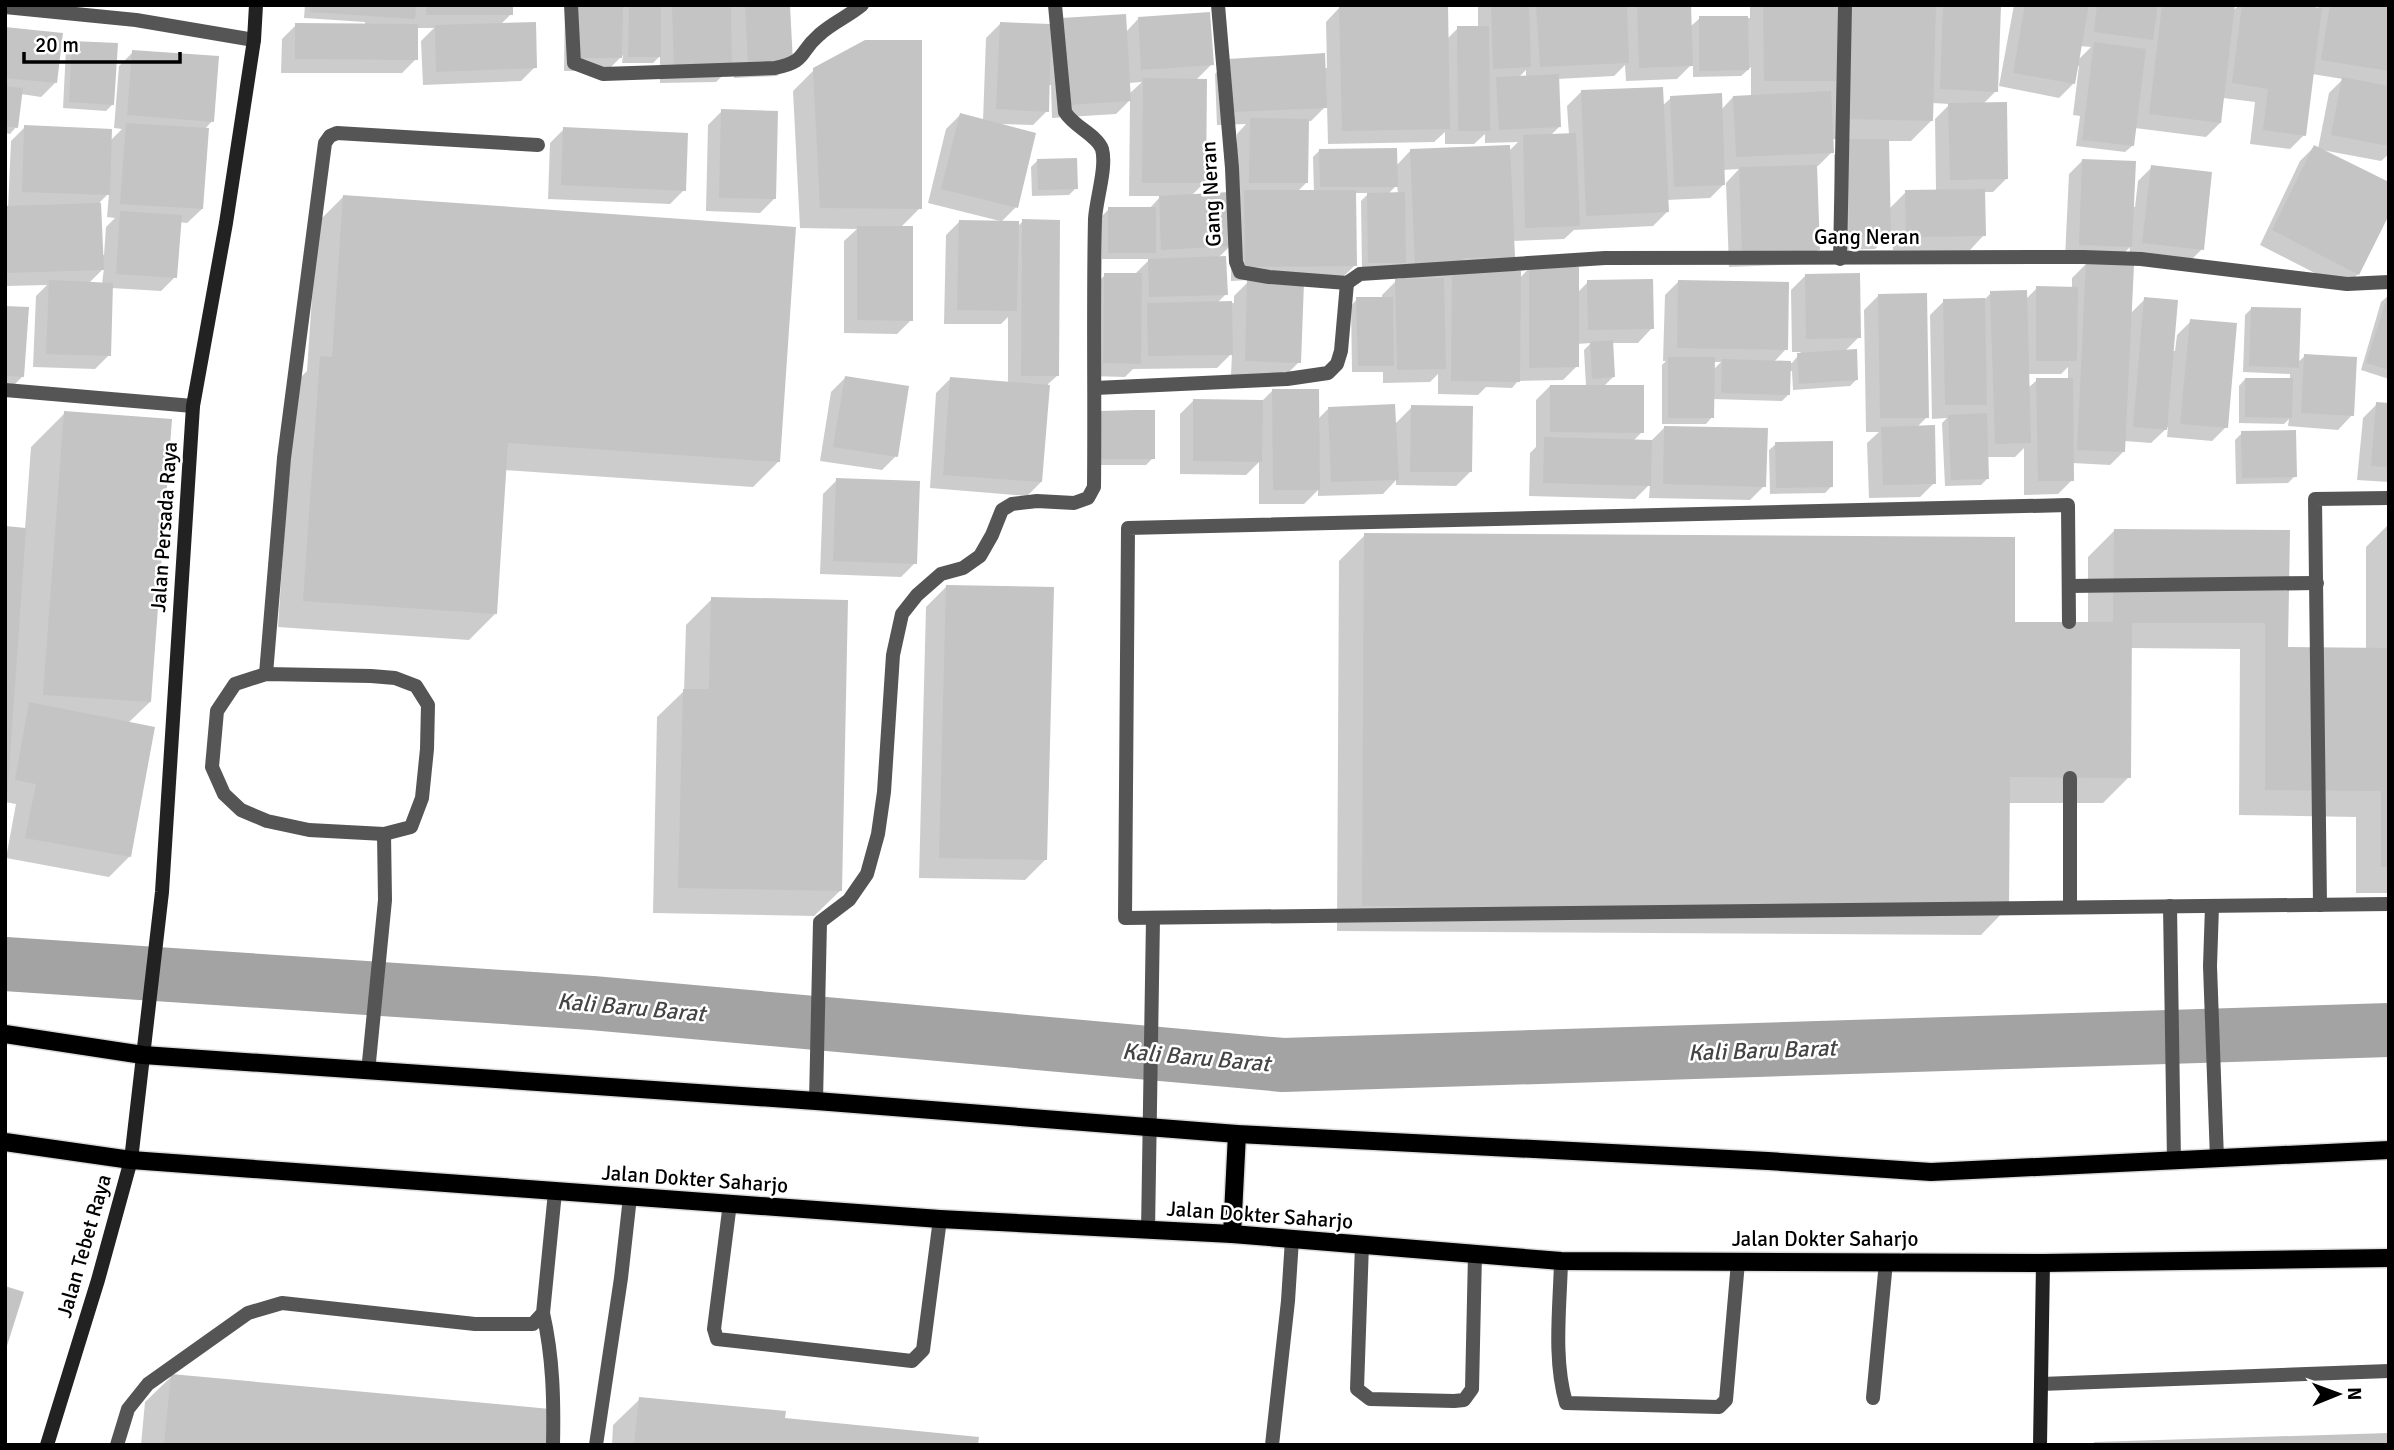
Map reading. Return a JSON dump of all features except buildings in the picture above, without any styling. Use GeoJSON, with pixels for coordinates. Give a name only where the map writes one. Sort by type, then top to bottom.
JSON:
{"type":"FeatureCollection","features":[{"type":"Feature","properties":{"kind":"main road"},"geometry":{"type":"LineString","coordinates":[[5,1034],[143,1055],[368,1072],[816,1101],[1237,1134],[1931,1172],[2389,1150]]}},
{"type":"Feature","properties":{"kind":"main road"},"geometry":{"type":"LineString","coordinates":[[1232,1234],[1237,1134]]}},
{"type":"Feature","properties":{"kind":"main road","name":"Jalan Dokter Saharjo"},"geometry":{"type":"LineString","coordinates":[[5,1142],[131,1160],[940,1219],[1232,1234],[1561,1261],[2043,1263],[2389,1258]]}},
{"type":"Feature","properties":{"kind":"street","name":"Jalan Persada Raya"},"geometry":{"type":"LineString","coordinates":[[143,1055],[162,892],[193,407],[226,223],[254,40],[256,5]]}},
{"type":"Feature","properties":{"kind":"street"},"geometry":{"type":"LineString","coordinates":[[571,5],[574,63],[603,74],[775,68],[793,65],[819,35],[862,5]]}},
{"type":"Feature","properties":{"kind":"street"},"geometry":{"type":"LineString","coordinates":[[816,1101],[820,922],[849,900],[867,874],[878,834],[884,792],[893,655],[902,614],[916,595],[941,574],[963,568],[980,556],[1002,510],[1037,500],[1074,503],[1088,498],[1094,487],[1095,215],[1103,158],[1101,147],[1070,121],[1065,111],[1055,5]]}},
{"type":"Feature","properties":{"kind":"street","name":"Gang Neran"},"geometry":{"type":"LineString","coordinates":[[1218,5],[1232,168],[1237,267],[1240,272],[1347,283],[1360,274],[1605,258],[2083,257],[2129,259],[2347,284],[2389,282]]}},
{"type":"Feature","properties":{"kind":"street"},"geometry":{"type":"LineString","coordinates":[[1840,259],[1845,5]]}},
{"type":"Feature","properties":{"kind":"street"},"geometry":{"type":"LineString","coordinates":[[5,7],[136,20],[254,40]]}},
{"type":"Feature","properties":{"kind":"street"},"geometry":{"type":"LineString","coordinates":[[266,674],[284,458],[325,144],[330,136],[337,133],[538,145]]}},
{"type":"Feature","properties":{"kind":"street"},"geometry":{"type":"LineString","coordinates":[[1095,388],[1287,379],[1328,373],[1337,364],[1341,351],[1347,283]]}},
{"type":"Feature","properties":{"kind":"street"},"geometry":{"type":"LineString","coordinates":[[5,390],[193,407]]}},
{"type":"Feature","properties":{"kind":"street"},"geometry":{"type":"LineString","coordinates":[[2319,905],[2315,499],[2389,498]]}},
{"type":"Feature","properties":{"kind":"street"},"geometry":{"type":"LineString","coordinates":[[2069,622],[2068,505],[1128,528],[1125,918],[2389,904]]}},
{"type":"Feature","properties":{"kind":"street"},"geometry":{"type":"LineString","coordinates":[[2069,586],[2316,583]]}},
{"type":"Feature","properties":{"kind":"street"},"geometry":{"type":"LineString","coordinates":[[266,674],[371,676],[395,678],[416,686],[428,705],[428,750],[422,798],[411,827],[384,834],[309,830],[267,821],[241,810],[224,794],[212,767],[217,711],[235,684],[266,674]]}},
{"type":"Feature","properties":{"kind":"street"},"geometry":{"type":"LineString","coordinates":[[2070,778],[2070,907]]}},
{"type":"Feature","properties":{"kind":"street"},"geometry":{"type":"LineString","coordinates":[[368,1072],[385,900],[384,834]]}},
{"type":"Feature","properties":{"kind":"street"},"geometry":{"type":"LineString","coordinates":[[2170,906],[2174,1161]]}},
{"type":"Feature","properties":{"kind":"street"},"geometry":{"type":"LineString","coordinates":[[2212,906],[2210,966],[2217,1158]]}},
{"type":"Feature","properties":{"kind":"street"},"geometry":{"type":"LineString","coordinates":[[1148,1231],[1153,918]]}},
{"type":"Feature","properties":{"kind":"street","name":"Jalan Tebet Raya"},"geometry":{"type":"LineString","coordinates":[[47,1445],[98,1280],[131,1160],[143,1055]]}},
{"type":"Feature","properties":{"kind":"street"},"geometry":{"type":"LineString","coordinates":[[553,1445],[551,1348],[543,1313],[555,1192]]}},
{"type":"Feature","properties":{"kind":"street"},"geometry":{"type":"LineString","coordinates":[[596,1445],[630,1198]]}},
{"type":"Feature","properties":{"kind":"street"},"geometry":{"type":"LineString","coordinates":[[730,1203],[714,1329],[717,1339],[912,1361],[923,1350],[940,1219]]}},
{"type":"Feature","properties":{"kind":"street"},"geometry":{"type":"LineString","coordinates":[[1272,1445],[1292,1239]]}},
{"type":"Feature","properties":{"kind":"street"},"geometry":{"type":"LineString","coordinates":[[1362,1244],[1357,1389],[1370,1399],[1464,1401],[1472,1389],[1475,1254]]}},
{"type":"Feature","properties":{"kind":"street"},"geometry":{"type":"LineString","coordinates":[[1561,1261],[1561,1387],[1566,1403],[1719,1407],[1726,1400],[1738,1262]]}},
{"type":"Feature","properties":{"kind":"street"},"geometry":{"type":"LineString","coordinates":[[1873,1398],[1886,1262]]}},
{"type":"Feature","properties":{"kind":"street"},"geometry":{"type":"LineString","coordinates":[[2040,1445],[2043,1263]]}},
{"type":"Feature","properties":{"kind":"street"},"geometry":{"type":"LineString","coordinates":[[117,1445],[128,1409],[148,1384],[248,1313],[282,1303],[475,1324],[533,1324],[543,1313]]}},
{"type":"Feature","properties":{"kind":"street"},"geometry":{"type":"LineString","coordinates":[[2041,1384],[2389,1371]]}},
{"type":"Feature","properties":{"kind":"waterway","name":"Kali Baru Barat"},"geometry":{"type":"LineString","coordinates":[[5,964],[592,1003],[1283,1065],[2389,1030]]}}]}
